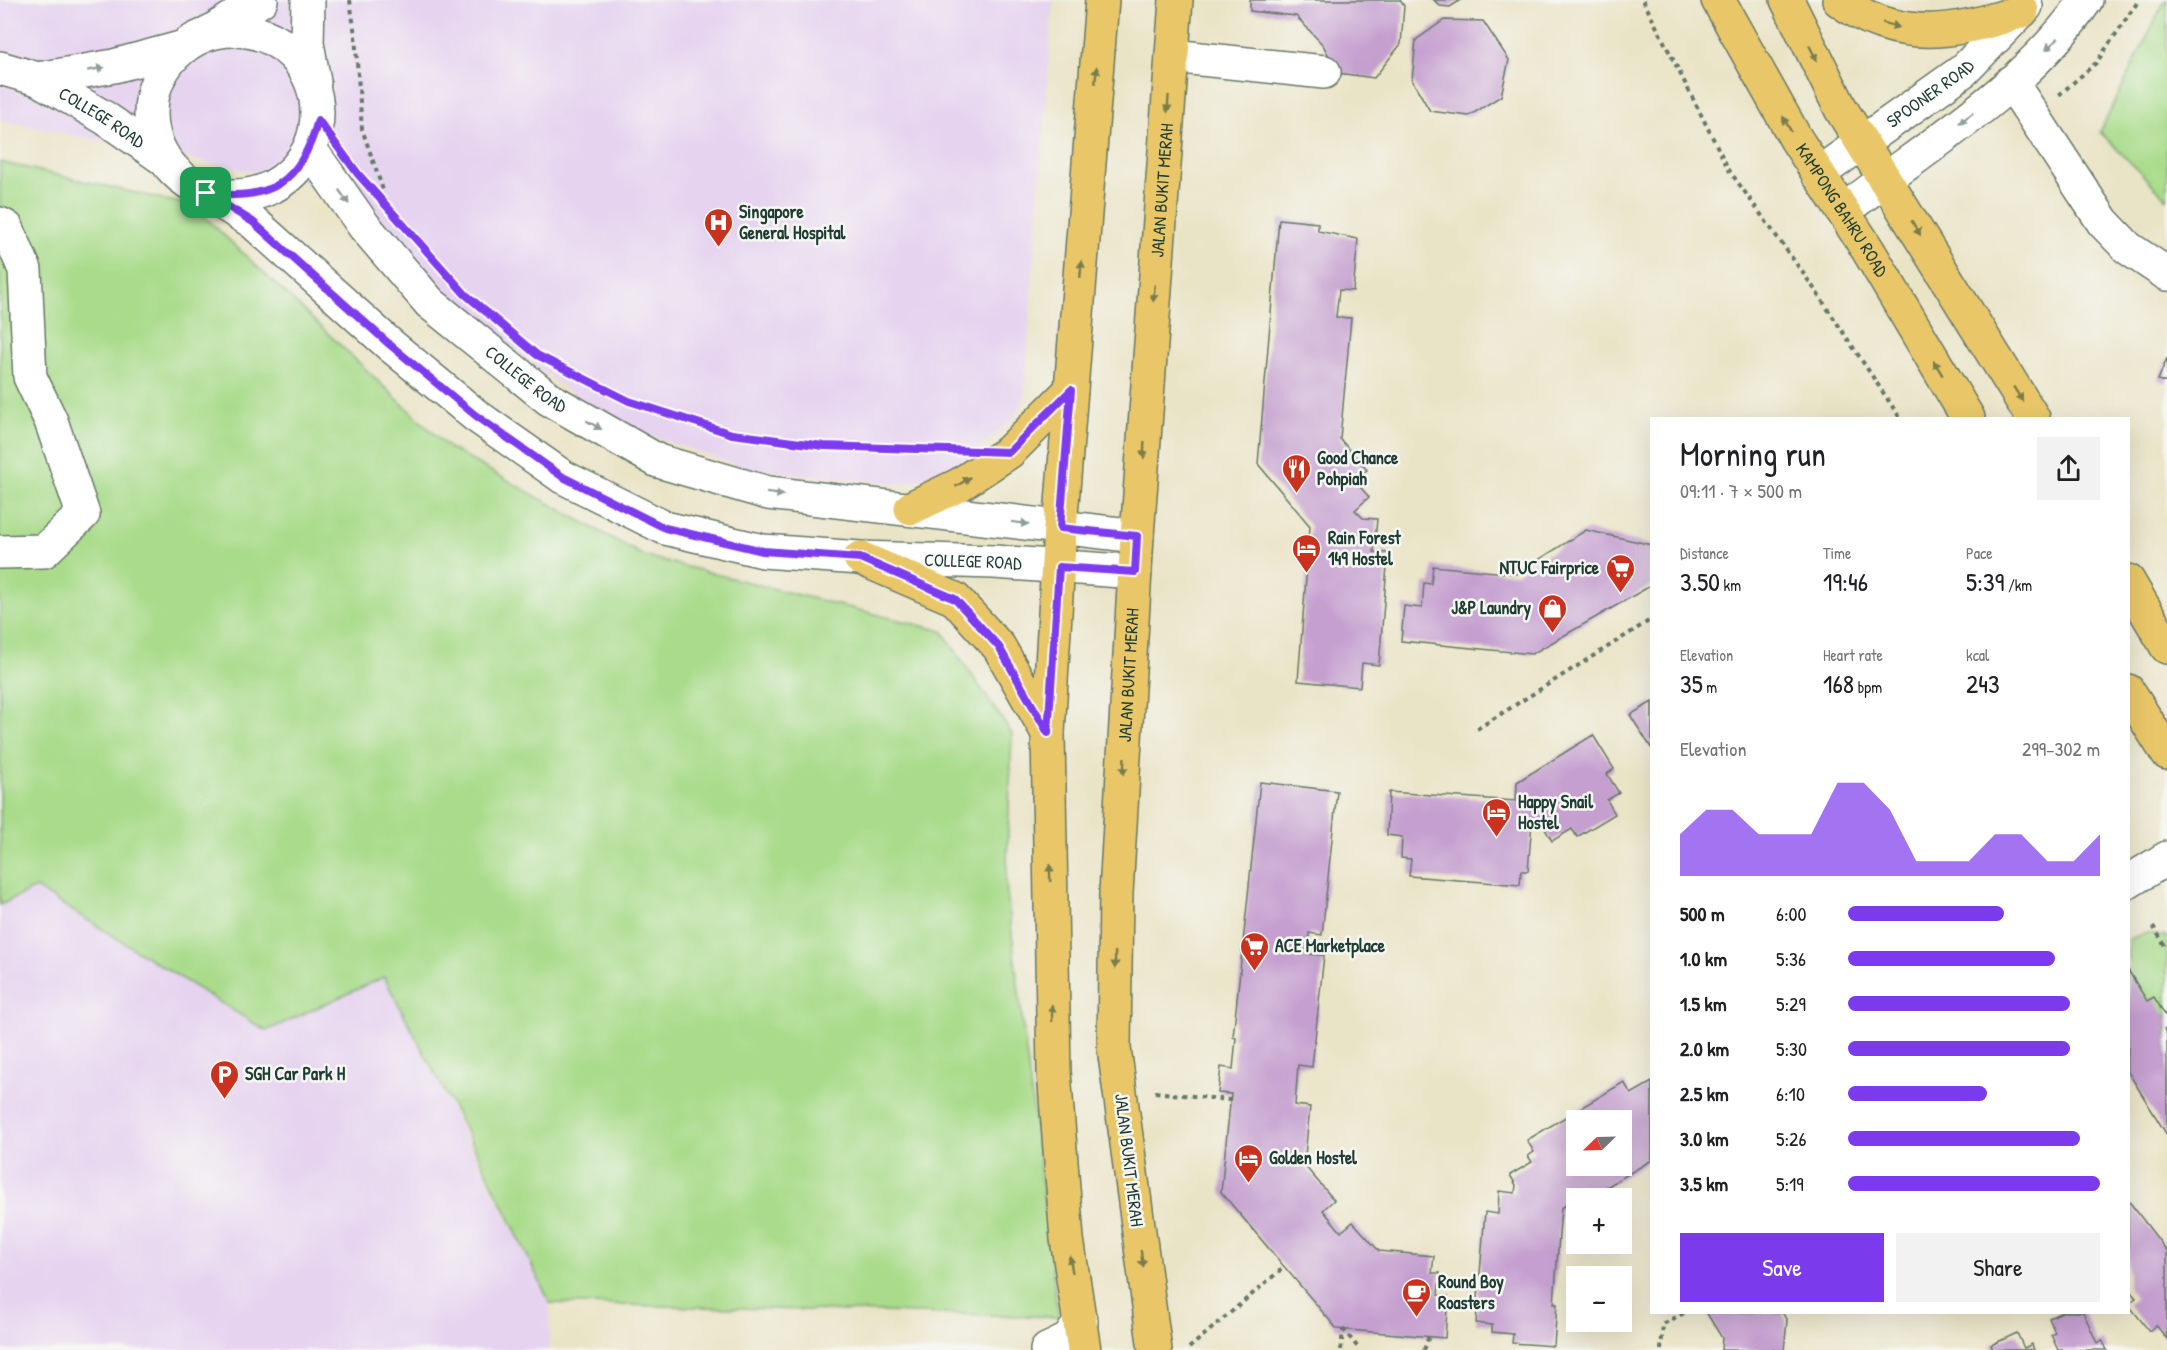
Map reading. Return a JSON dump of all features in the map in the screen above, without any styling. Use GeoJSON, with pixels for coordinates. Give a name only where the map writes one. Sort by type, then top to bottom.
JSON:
{"type":"FeatureCollection","features":[{"type":"Feature","properties":{"kind":"main road"},"geometry":{"type":"LineString","coordinates":[[1083,1336],[1067,1239],[1054,1072],[1048,733],[1060,528],[1102,0]]}},
{"type":"Feature","properties":{"kind":"main road","name":"JALAN BUKIT MERAH"},"geometry":{"type":"LineString","coordinates":[[1155,1350],[1114,1048],[1116,893],[1137,536],[1176,0]]}},
{"type":"Feature","properties":{"kind":"main road","name":"KAMPONG BAHRU ROAD"},"geometry":{"type":"LineString","coordinates":[[1718,0],[1818,174],[1843,211],[1967,417]]}},
{"type":"Feature","properties":{"kind":"main road"},"geometry":{"type":"LineString","coordinates":[[1787,0],[1841,109],[1886,178],[2032,417]]}},
{"type":"Feature","properties":{"kind":"main road"},"geometry":{"type":"LineString","coordinates":[[1839,0],[1852,10],[1893,28],[1923,30],[1976,27],[2026,6]]}},
{"type":"Feature","properties":{"kind":"main road"},"geometry":{"type":"LineString","coordinates":[[911,508],[959,485],[1009,452],[1071,390]]}},
{"type":"Feature","properties":{"kind":"main road"},"geometry":{"type":"LineString","coordinates":[[860,558],[955,599],[999,647],[1048,733]]}},
{"type":"Feature","properties":{"kind":"main road"},"geometry":{"type":"LineString","coordinates":[[2130,584],[2167,647]]}},
{"type":"Feature","properties":{"kind":"main road"},"geometry":{"type":"LineString","coordinates":[[2130,694],[2167,753]]}},
{"type":"Feature","properties":{"kind":"street"},"geometry":{"type":"LineString","coordinates":[[261,0],[181,48],[160,74],[151,106],[153,134],[164,159],[182,179],[206,193],[237,198],[267,191],[293,174],[310,149],[318,120],[307,43],[308,0]]}},
{"type":"Feature","properties":{"kind":"street"},"geometry":{"type":"LineString","coordinates":[[1843,211],[2011,82],[2064,33],[2086,0]]}},
{"type":"Feature","properties":{"kind":"street","name":"SPOONER ROAD"},"geometry":{"type":"LineString","coordinates":[[1818,174],[1964,70],[2026,6]]}},
{"type":"Feature","properties":{"kind":"street"},"geometry":{"type":"LineString","coordinates":[[211,32],[246,31],[263,34],[286,47],[304,66],[315,91]]}},
{"type":"Feature","properties":{"kind":"street","name":"COLLEGE ROAD"},"geometry":{"type":"LineString","coordinates":[[38,79],[114,66],[181,48]]}},
{"type":"Feature","properties":{"kind":"street"},"geometry":{"type":"LineString","coordinates":[[1172,56],[1324,72]]}},
{"type":"Feature","properties":{"kind":"street","name":"COLLEGE ROAD"},"geometry":{"type":"LineString","coordinates":[[0,68],[38,79],[105,118],[164,159]]}},
{"type":"Feature","properties":{"kind":"street"},"geometry":{"type":"LineString","coordinates":[[2011,82],[2103,222],[2128,248],[2167,274]]}},
{"type":"Feature","properties":{"kind":"street","name":"COLLEGE ROAD"},"geometry":{"type":"LineString","coordinates":[[310,149],[364,226],[430,303],[549,399],[658,461],[768,493],[1137,536]]}},
{"type":"Feature","properties":{"kind":"street","name":"COLLEGE ROAD"},"geometry":{"type":"LineString","coordinates":[[206,193],[253,222],[389,344],[475,415],[563,477],[665,528],[763,551],[860,558],[994,562],[1135,572]]}},
{"type":"Feature","properties":{"kind":"street"},"geometry":{"type":"LineString","coordinates":[[0,224],[7,228],[25,270],[30,377],[51,422],[83,514],[44,551],[0,552]]}},
{"type":"Feature","properties":{"kind":"street"},"geometry":{"type":"LineString","coordinates":[[2130,881],[2167,858]]}},
{"type":"Feature","properties":{"kind":"street"},"geometry":{"type":"LineString","coordinates":[[1047,1350],[1083,1336]]}},
{"type":"Feature","properties":{"kind":"path"},"geometry":{"type":"LineString","coordinates":[[350,0],[362,129],[386,199]]}},
{"type":"Feature","properties":{"kind":"path"},"geometry":{"type":"LineString","coordinates":[[1642,0],[1729,170],[1813,287],[1899,417]]}},
{"type":"Feature","properties":{"kind":"path"},"geometry":{"type":"LineString","coordinates":[[2033,118],[2096,63],[2139,0]]}},
{"type":"Feature","properties":{"kind":"path"},"geometry":{"type":"LineString","coordinates":[[609,391],[629,401],[732,434],[824,446],[951,450]]}},
{"type":"Feature","properties":{"kind":"path"},"geometry":{"type":"LineString","coordinates":[[1477,729],[1650,620]]}},
{"type":"Feature","properties":{"kind":"path"},"geometry":{"type":"LineString","coordinates":[[2153,926],[2167,949]]}},
{"type":"Feature","properties":{"kind":"path"},"geometry":{"type":"LineString","coordinates":[[1151,1092],[1230,1100]]}},
{"type":"Feature","properties":{"kind":"path"},"geometry":{"type":"LineString","coordinates":[[1188,1350],[1284,1267]]}},
{"type":"Feature","properties":{"kind":"path"},"geometry":{"type":"LineString","coordinates":[[1661,1350],[1663,1324],[1682,1314]]}},
{"type":"Feature","properties":{"kind":"path"},"geometry":{"type":"LineString","coordinates":[[1341,1350],[1343,1329],[1360,1350]]}},
{"type":"Feature","properties":{"kind":"path"},"geometry":{"type":"LineString","coordinates":[[1424,1350],[1428,1336]]}},
{"type":"Feature","properties":{"kind":"shaded area","name":"Singapore General Hospital"},"geometry":{"type":"Polygon","coordinates":[[[0,0],[1053,0],[1024,399],[1014,418],[952,471],[900,484],[748,469],[609,421],[452,304],[351,192],[0,120],[0,0]]]}},
{"type":"Feature","properties":{"kind":"shaded area","name":"SGH Car Park H"},"geometry":{"type":"Polygon","coordinates":[[[36,887],[266,1031],[384,976],[550,1303],[549,1350],[0,1350],[0,905],[36,887]]]}},
{"type":"Feature","properties":{"kind":"green space"},"geometry":{"type":"Polygon","coordinates":[[[2167,0],[2167,199],[2100,132],[2167,0]]]}},
{"type":"Feature","properties":{"kind":"green space"},"geometry":{"type":"Polygon","coordinates":[[[0,162],[193,206],[449,448],[644,556],[942,631],[1012,734],[1006,885],[1058,1317],[550,1303],[484,1166],[384,977],[266,1031],[36,888],[0,905],[0,162]]]}},
{"type":"Feature","properties":{"kind":"green space"},"geometry":{"type":"Polygon","coordinates":[[[2147,933],[2167,936],[2167,1058],[2130,996],[2130,939],[2147,933]]]}},
{"type":"Feature","properties":{"kind":"building"},"geometry":{"type":"Polygon","coordinates":[[[1250,0],[1400,0],[1404,6],[1401,44],[1374,78],[1338,73],[1323,45],[1296,16],[1250,11],[1250,0]]]}},
{"type":"Feature","properties":{"kind":"building"},"geometry":{"type":"Polygon","coordinates":[[[1434,0],[1461,0],[1450,7],[1440,6],[1434,0]]]}},
{"type":"Feature","properties":{"kind":"building"},"geometry":{"type":"Polygon","coordinates":[[[1444,20],[1483,21],[1509,60],[1501,96],[1469,116],[1430,111],[1412,80],[1416,40],[1444,20]]]}},
{"type":"Feature","properties":{"kind":"building"},"geometry":{"type":"Polygon","coordinates":[[[1279,219],[1318,223],[1318,231],[1358,239],[1353,291],[1339,290],[1336,317],[1351,318],[1340,439],[1367,470],[1354,480],[1369,497],[1355,510],[1363,518],[1377,519],[1374,552],[1388,553],[1379,665],[1362,663],[1360,687],[1298,681],[1310,526],[1258,464],[1279,219]]]}},
{"type":"Feature","properties":{"kind":"building"},"geometry":{"type":"Polygon","coordinates":[[[2167,358],[2167,383],[2158,380],[2167,358]]]}},
{"type":"Feature","properties":{"kind":"building"},"geometry":{"type":"Polygon","coordinates":[[[1586,530],[1650,545],[1650,586],[1532,654],[1401,641],[1404,606],[1422,608],[1424,583],[1431,584],[1433,566],[1516,574],[1586,530]]]}},
{"type":"Feature","properties":{"kind":"building"},"geometry":{"type":"Polygon","coordinates":[[[1650,703],[1650,746],[1630,715],[1650,703]]]}},
{"type":"Feature","properties":{"kind":"building"},"geometry":{"type":"Polygon","coordinates":[[[1593,735],[1614,769],[1607,774],[1619,793],[1607,800],[1615,814],[1577,837],[1572,829],[1552,841],[1541,822],[1532,821],[1528,871],[1521,871],[1520,885],[1409,876],[1411,859],[1401,858],[1402,837],[1387,835],[1389,792],[1516,801],[1517,782],[1593,735]]]}},
{"type":"Feature","properties":{"kind":"building"},"geometry":{"type":"Polygon","coordinates":[[[1260,782],[1337,791],[1322,935],[1309,933],[1307,954],[1324,955],[1312,1067],[1298,1065],[1295,1105],[1310,1107],[1304,1165],[1334,1200],[1323,1210],[1341,1232],[1353,1222],[1379,1251],[1434,1256],[1432,1273],[1440,1273],[1438,1295],[1448,1296],[1445,1338],[1337,1329],[1221,1192],[1231,1094],[1218,1093],[1221,1067],[1233,1069],[1236,1038],[1233,1037],[1260,782]]]}},
{"type":"Feature","properties":{"kind":"building"},"geometry":{"type":"Polygon","coordinates":[[[2130,973],[2147,1001],[2154,997],[2167,1018],[2167,1028],[2164,1029],[2167,1035],[2167,1135],[2130,1075],[2130,973]]]}},
{"type":"Feature","properties":{"kind":"building"},"geometry":{"type":"Polygon","coordinates":[[[1624,1082],[1631,1094],[1650,1083],[1650,1161],[1632,1172],[1632,1110],[1577,1110],[1624,1082]]]}},
{"type":"Feature","properties":{"kind":"building"},"geometry":{"type":"Polygon","coordinates":[[[1566,1117],[1566,1176],[1625,1176],[1605,1188],[1566,1188],[1566,1205],[1561,1208],[1554,1304],[1557,1304],[1554,1346],[1512,1343],[1513,1334],[1492,1332],[1492,1325],[1476,1323],[1485,1212],[1498,1214],[1499,1191],[1515,1193],[1516,1185],[1510,1175],[1532,1162],[1528,1156],[1534,1152],[1527,1140],[1566,1117]]]}},
{"type":"Feature","properties":{"kind":"building"},"geometry":{"type":"Polygon","coordinates":[[[2130,1203],[2167,1251],[2167,1339],[2156,1325],[2149,1331],[2130,1307],[2130,1302],[2136,1298],[2130,1291],[2130,1203]]]}},
{"type":"Feature","properties":{"kind":"building"},"geometry":{"type":"Polygon","coordinates":[[[1707,1314],[1783,1314],[1787,1321],[1784,1350],[1721,1350],[1722,1338],[1707,1314]]]}},
{"type":"Feature","properties":{"kind":"building"},"geometry":{"type":"Polygon","coordinates":[[[2058,1314],[2084,1314],[2097,1343],[2102,1340],[2107,1350],[2058,1350],[2051,1335],[2055,1333],[2049,1318],[2058,1314]]]}},
{"type":"Feature","properties":{"kind":"building"},"geometry":{"type":"Polygon","coordinates":[[[2017,1333],[2024,1348],[2032,1344],[2034,1350],[1993,1350],[1991,1345],[2017,1333]]]}},
{"type":"Feature","properties":{"kind":"place","name":"Singapore General Hospital"},"geometry":{"type":"Point","coordinates":[718,248]}},
{"type":"Feature","properties":{"kind":"place","name":"Good Chance Pohpiah"},"geometry":{"type":"Point","coordinates":[1296,494]}},
{"type":"Feature","properties":{"kind":"place","name":"Rain Forest 149 Hostel"},"geometry":{"type":"Point","coordinates":[1307,574]}},
{"type":"Feature","properties":{"kind":"place","name":"NTUC Fairprice"},"geometry":{"type":"Point","coordinates":[1620,594]}},
{"type":"Feature","properties":{"kind":"place","name":"J&P Laundry"},"geometry":{"type":"Point","coordinates":[1552,634]}},
{"type":"Feature","properties":{"kind":"place","name":"Happy Snail Hostel"},"geometry":{"type":"Point","coordinates":[1497,838]}},
{"type":"Feature","properties":{"kind":"place","name":"ACE Marketplace"},"geometry":{"type":"Point","coordinates":[1254,972]}},
{"type":"Feature","properties":{"kind":"place","name":"SGH Car Park H"},"geometry":{"type":"Point","coordinates":[224,1100]}},
{"type":"Feature","properties":{"kind":"place","name":"Golden Hostel"},"geometry":{"type":"Point","coordinates":[1248,1184]}},
{"type":"Feature","properties":{"kind":"place","name":"Round Boy Roasters"},"geometry":{"type":"Point","coordinates":[1417,1318]}},
{"type":"Feature","properties":{"kind":"route"},"geometry":{"type":"LineString","coordinates":[[318,120],[358,174],[465,294],[537,355],[629,401],[732,434],[824,446],[1009,452],[1039,425],[1071,390],[1060,528],[1137,536],[1135,572],[1059,567],[1048,733],[999,647],[955,599],[860,558],[763,551],[665,528],[563,477],[475,415],[389,344],[253,222],[206,193],[237,198],[267,191],[293,174],[310,149],[318,120]]}}]}
